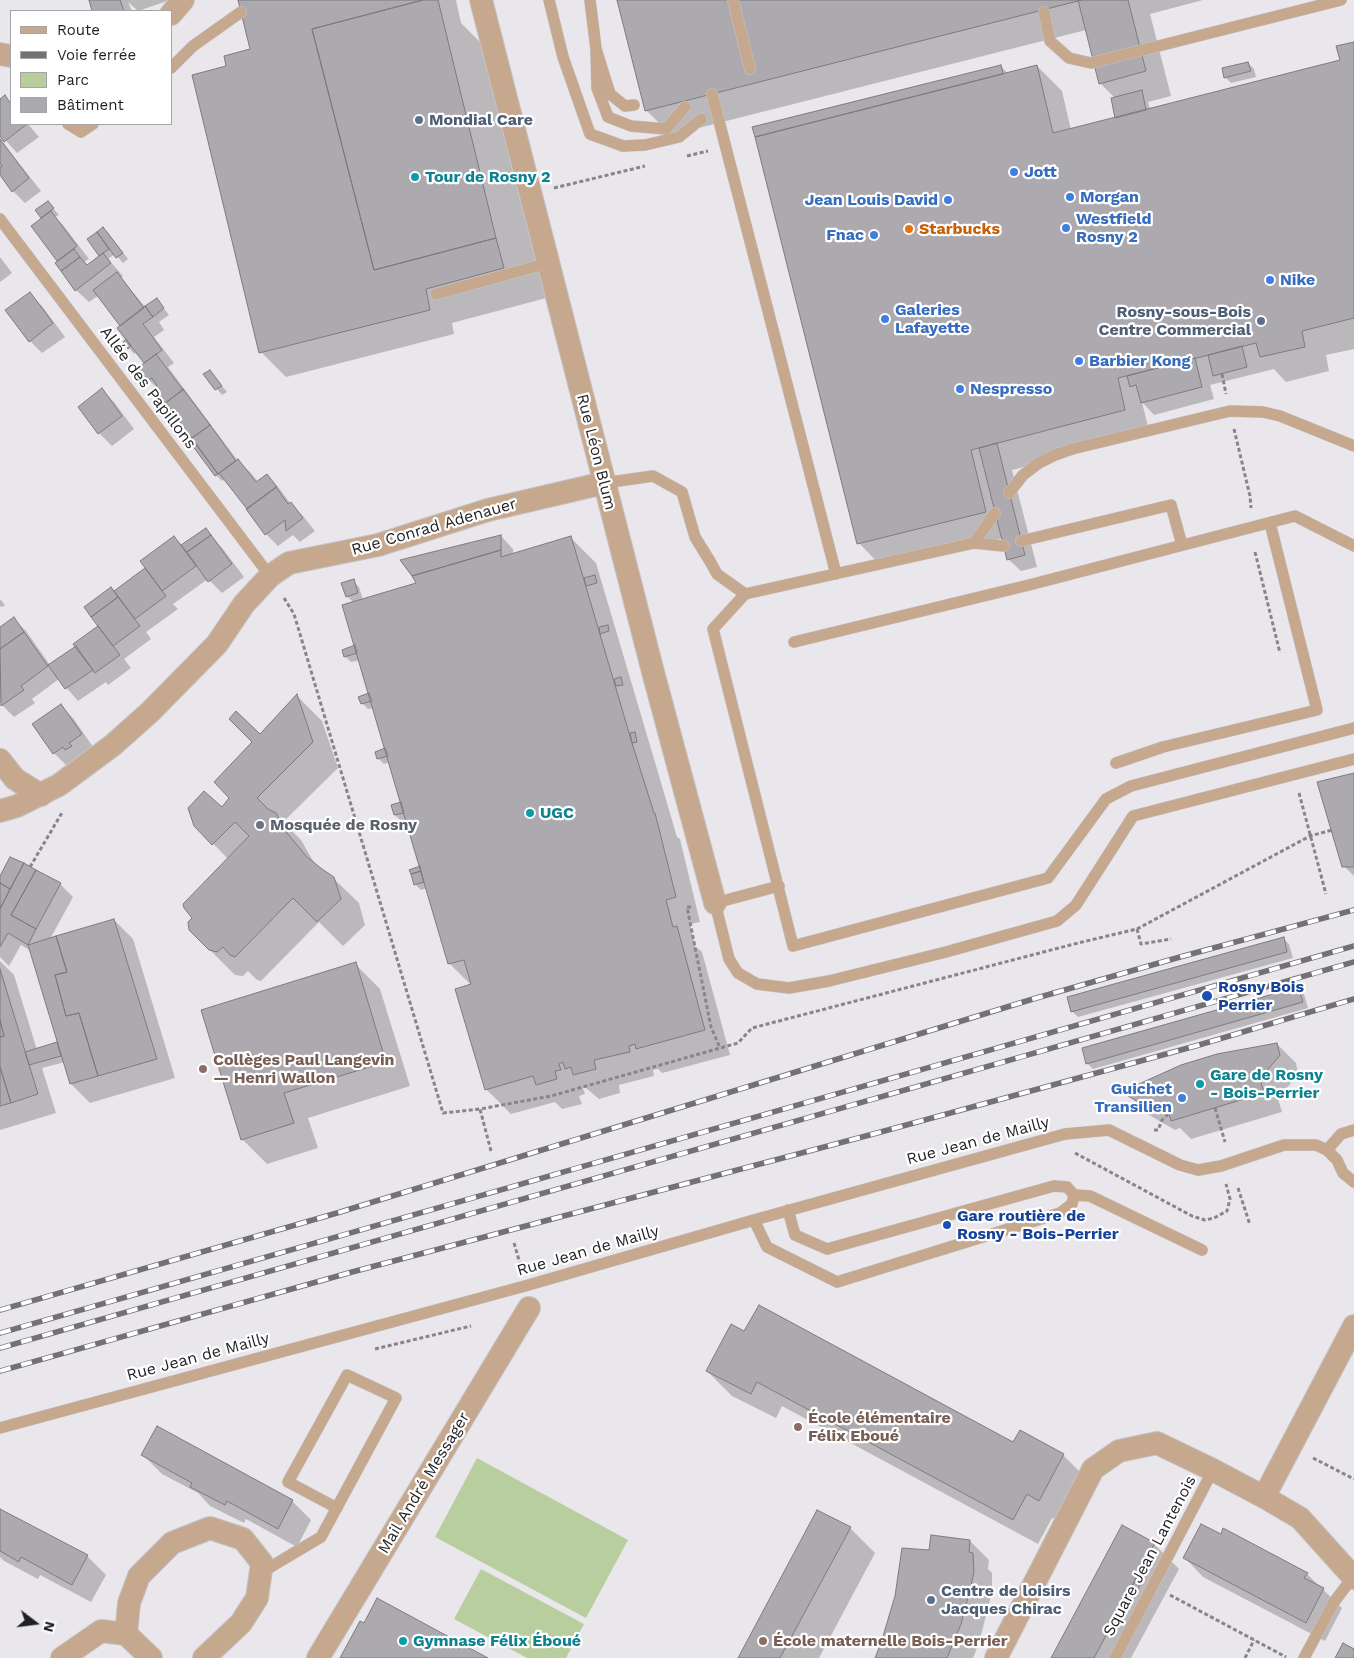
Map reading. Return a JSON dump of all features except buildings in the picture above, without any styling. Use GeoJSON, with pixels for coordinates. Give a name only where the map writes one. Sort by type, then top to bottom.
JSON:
{"type":"FeatureCollection","features":[{"type":"Feature","properties":{"kind":"street"},"geometry":{"type":"LineString","coordinates":[[172,13],[183,0]]}},
{"type":"Feature","properties":{"kind":"street","name":"Rue Léon Blum"},"geometry":{"type":"LineString","coordinates":[[481,0],[604,483],[715,903]]}},
{"type":"Feature","properties":{"kind":"street","name":"Rue Conrad Adenauer"},"geometry":{"type":"LineString","coordinates":[[0,811],[18,806],[50,790],[113,745],[150,712],[218,644],[244,604],[270,576],[289,563],[378,545],[488,510],[604,483]]}},
{"type":"Feature","properties":{"kind":"street"},"geometry":{"type":"LineString","coordinates":[[0,760],[16,779],[50,790]]}},
{"type":"Feature","properties":{"kind":"street","name":"Mail André Messager"},"geometry":{"type":"LineString","coordinates":[[318,1658],[529,1308]]}},
{"type":"Feature","properties":{"kind":"street"},"geometry":{"type":"LineString","coordinates":[[1264,1497],[1354,1326]]}},
{"type":"Feature","properties":{"kind":"street"},"geometry":{"type":"LineString","coordinates":[[996,1658],[1093,1469],[1119,1451],[1156,1443],[1264,1497],[1300,1518],[1353,1578]]}},
{"type":"Feature","properties":{"kind":"street"},"geometry":{"type":"LineString","coordinates":[[126,1634],[128,1603],[139,1576],[172,1543],[210,1528],[244,1539],[262,1563],[257,1598],[241,1623],[204,1658]]}},
{"type":"Feature","properties":{"kind":"street"},"geometry":{"type":"LineString","coordinates":[[62,1658],[101,1631],[126,1634],[152,1658]]}},
{"type":"Feature","properties":{"kind":"lane"},"geometry":{"type":"LineString","coordinates":[[550,0],[563,57],[590,134],[623,146],[645,145],[679,136],[700,119]]}},
{"type":"Feature","properties":{"kind":"lane"},"geometry":{"type":"LineString","coordinates":[[590,0],[596,49],[597,88],[608,117],[632,126],[666,129],[685,107]]}},
{"type":"Feature","properties":{"kind":"lane"},"geometry":{"type":"LineString","coordinates":[[733,0],[750,69]]}},
{"type":"Feature","properties":{"kind":"lane"},"geometry":{"type":"LineString","coordinates":[[1044,12],[1050,41],[1069,58],[1091,63],[1341,0]]}},
{"type":"Feature","properties":{"kind":"lane"},"geometry":{"type":"LineString","coordinates":[[172,67],[194,46],[241,12]]}},
{"type":"Feature","properties":{"kind":"lane"},"geometry":{"type":"LineString","coordinates":[[596,49],[610,94],[625,106],[634,105]]}},
{"type":"Feature","properties":{"kind":"lane"},"geometry":{"type":"LineString","coordinates":[[712,94],[836,574]]}},
{"type":"Feature","properties":{"kind":"lane","name":"Allée des Papillons"},"geometry":{"type":"LineString","coordinates":[[0,219],[270,576]]}},
{"type":"Feature","properties":{"kind":"lane"},"geometry":{"type":"LineString","coordinates":[[436,294],[548,263]]}},
{"type":"Feature","properties":{"kind":"lane"},"geometry":{"type":"LineString","coordinates":[[1009,493],[1023,475],[1039,463],[1072,449],[1230,411],[1262,412],[1280,416],[1354,446]]}},
{"type":"Feature","properties":{"kind":"lane"},"geometry":{"type":"LineString","coordinates":[[604,483],[652,476],[682,492],[695,537],[717,574],[745,594]]}},
{"type":"Feature","properties":{"kind":"lane"},"geometry":{"type":"LineString","coordinates":[[1021,541],[1170,505],[1182,545]]}},
{"type":"Feature","properties":{"kind":"lane"},"geometry":{"type":"LineString","coordinates":[[974,543],[995,513]]}},
{"type":"Feature","properties":{"kind":"lane"},"geometry":{"type":"LineString","coordinates":[[794,642],[1029,585],[1295,516],[1354,546]]}},
{"type":"Feature","properties":{"kind":"lane"},"geometry":{"type":"LineString","coordinates":[[1116,763],[1163,747],[1317,710],[1270,523]]}},
{"type":"Feature","properties":{"kind":"lane"},"geometry":{"type":"LineString","coordinates":[[1004,546],[974,543],[745,594],[713,629],[793,946],[1048,878],[1106,799],[1131,786],[1354,728]]}},
{"type":"Feature","properties":{"kind":"lane"},"geometry":{"type":"LineString","coordinates":[[779,886],[715,903],[729,958],[738,973],[757,984],[789,988],[829,981],[946,952],[1056,921],[1076,905],[1133,816],[1354,759]]}},
{"type":"Feature","properties":{"kind":"lane","name":"Rue Jean de Mailly"},"geometry":{"type":"LineString","coordinates":[[0,1428],[525,1286],[788,1210],[1065,1134],[1109,1130],[1180,1165],[1198,1170],[1221,1166],[1284,1145],[1316,1145],[1327,1150]]}},
{"type":"Feature","properties":{"kind":"lane"},"geometry":{"type":"LineString","coordinates":[[1354,1130],[1341,1134],[1327,1150],[1337,1160],[1342,1173],[1354,1182]]}},
{"type":"Feature","properties":{"kind":"lane"},"geometry":{"type":"LineString","coordinates":[[788,1210],[795,1235],[827,1249],[1054,1186],[1067,1187],[1074,1195],[1090,1196],[1202,1250]]}},
{"type":"Feature","properties":{"kind":"lane"},"geometry":{"type":"LineString","coordinates":[[754,1220],[767,1247],[837,1282],[1060,1214],[1072,1204],[1074,1195]]}},
{"type":"Feature","properties":{"kind":"lane"},"geometry":{"type":"LineString","coordinates":[[261,1572],[321,1538],[396,1398],[347,1375],[288,1482],[337,1508]]}},
{"type":"Feature","properties":{"kind":"lane","name":"Square Jean Lantenois"},"geometry":{"type":"LineString","coordinates":[[1115,1658],[1213,1470]]}},
{"type":"Feature","properties":{"kind":"lane"},"geometry":{"type":"LineString","coordinates":[[1304,1658],[1334,1602],[1353,1578]]}},
{"type":"Feature","properties":{"kind":"path"},"geometry":{"type":"LineString","coordinates":[[680,158],[726,146]]}},
{"type":"Feature","properties":{"kind":"path"},"geometry":{"type":"LineString","coordinates":[[531,194],[652,164]]}},
{"type":"Feature","properties":{"kind":"path"},"geometry":{"type":"LineString","coordinates":[[1222,374],[1250,496]]}},
{"type":"Feature","properties":{"kind":"path"},"geometry":{"type":"LineString","coordinates":[[1256,556],[1282,661]]}},
{"type":"Feature","properties":{"kind":"path"},"geometry":{"type":"LineString","coordinates":[[270,576],[294,614],[443,1112],[480,1109],[551,1096],[738,1043],[752,1028],[1138,929],[1310,836],[1332,830]]}},
{"type":"Feature","properties":{"kind":"path"},"geometry":{"type":"LineString","coordinates":[[1297,789],[1326,894]]}},
{"type":"Feature","properties":{"kind":"path"},"geometry":{"type":"LineString","coordinates":[[30,867],[69,801],[50,790]]}},
{"type":"Feature","properties":{"kind":"path"},"geometry":{"type":"LineString","coordinates":[[715,903],[687,907],[711,1027],[720,1048]]}},
{"type":"Feature","properties":{"kind":"path"},"geometry":{"type":"LineString","coordinates":[[1138,929],[1141,944],[1171,939]]}},
{"type":"Feature","properties":{"kind":"path"},"geometry":{"type":"LineString","coordinates":[[1215,1108],[1225,1142]]}},
{"type":"Feature","properties":{"kind":"path"},"geometry":{"type":"LineString","coordinates":[[480,1109],[490,1151]]}},
{"type":"Feature","properties":{"kind":"path"},"geometry":{"type":"LineString","coordinates":[[1065,1134],[1069,1150],[1192,1216],[1205,1220],[1224,1214],[1229,1207],[1230,1198],[1221,1166]]}},
{"type":"Feature","properties":{"kind":"path"},"geometry":{"type":"LineString","coordinates":[[1238,1188],[1250,1225]]}},
{"type":"Feature","properties":{"kind":"path"},"geometry":{"type":"LineString","coordinates":[[514,1242],[520,1267]]}},
{"type":"Feature","properties":{"kind":"path"},"geometry":{"type":"LineString","coordinates":[[371,1350],[471,1326]]}},
{"type":"Feature","properties":{"kind":"path"},"geometry":{"type":"LineString","coordinates":[[1291,1446],[1354,1479]]}},
{"type":"Feature","properties":{"kind":"path"},"geometry":{"type":"LineString","coordinates":[[1152,1586],[1288,1658]]}},
{"type":"Feature","properties":{"kind":"path"},"geometry":{"type":"LineString","coordinates":[[1245,1658],[1254,1640]]}},
{"type":"Feature","properties":{"kind":"green space"},"geometry":{"type":"Polygon","coordinates":[[[477,1458],[628,1540],[586,1618],[435,1537],[477,1458]]]}},
{"type":"Feature","properties":{"kind":"green space"},"geometry":{"type":"Polygon","coordinates":[[[481,1569],[584,1624],[566,1658],[527,1658],[454,1619],[481,1569]]]}},
{"type":"Feature","properties":{"kind":"railway"},"geometry":{"type":"LineString","coordinates":[[0,1310],[337,1213],[1033,999],[1354,910]]}},
{"type":"Feature","properties":{"kind":"railway"},"geometry":{"type":"LineString","coordinates":[[0,1333],[1354,946]]}},
{"type":"Feature","properties":{"kind":"railway"},"geometry":{"type":"LineString","coordinates":[[0,1348],[1354,962]]}},
{"type":"Feature","properties":{"kind":"railway"},"geometry":{"type":"LineString","coordinates":[[0,1371],[352,1272],[877,1133],[1199,1045],[1354,999]]}},
{"type":"Feature","properties":{"kind":"place","name":"Mondial Care"},"geometry":{"type":"Point","coordinates":[419,120]}},
{"type":"Feature","properties":{"kind":"place","name":"Jott"},"geometry":{"type":"Point","coordinates":[1014,172]}},
{"type":"Feature","properties":{"kind":"place","name":"Tour de Rosny 2"},"geometry":{"type":"Point","coordinates":[415,177]}},
{"type":"Feature","properties":{"kind":"place","name":"Morgan"},"geometry":{"type":"Point","coordinates":[1070,197]}},
{"type":"Feature","properties":{"kind":"place","name":"Jean Louis David"},"geometry":{"type":"Point","coordinates":[948,200]}},
{"type":"Feature","properties":{"kind":"place","name":"Westfield Rosny 2"},"geometry":{"type":"Point","coordinates":[1066,228]}},
{"type":"Feature","properties":{"kind":"place","name":"Starbucks"},"geometry":{"type":"Point","coordinates":[909,229]}},
{"type":"Feature","properties":{"kind":"place","name":"Fnac"},"geometry":{"type":"Point","coordinates":[874,235]}},
{"type":"Feature","properties":{"kind":"place","name":"Nike"},"geometry":{"type":"Point","coordinates":[1270,280]}},
{"type":"Feature","properties":{"kind":"place","name":"Galeries Lafayette"},"geometry":{"type":"Point","coordinates":[885,319]}},
{"type":"Feature","properties":{"kind":"place","name":"Rosny-sous-Bois Centre Commercial"},"geometry":{"type":"Point","coordinates":[1261,321]}},
{"type":"Feature","properties":{"kind":"place","name":"Barbier Kong"},"geometry":{"type":"Point","coordinates":[1079,361]}},
{"type":"Feature","properties":{"kind":"place","name":"Nespresso"},"geometry":{"type":"Point","coordinates":[960,389]}},
{"type":"Feature","properties":{"kind":"place","name":"UGC"},"geometry":{"type":"Point","coordinates":[530,813]}},
{"type":"Feature","properties":{"kind":"place","name":"Mosquée de Rosny"},"geometry":{"type":"Point","coordinates":[260,825]}},
{"type":"Feature","properties":{"kind":"place","name":"Rosny Bois Perrier"},"geometry":{"type":"Point","coordinates":[1207,996]}},
{"type":"Feature","properties":{"kind":"place","name":"Collèges Paul Langevin — Henri Wallon"},"geometry":{"type":"Point","coordinates":[203,1069]}},
{"type":"Feature","properties":{"kind":"place","name":"Gare de Rosny - Bois-Perrier"},"geometry":{"type":"Point","coordinates":[1200,1084]}},
{"type":"Feature","properties":{"kind":"place","name":"Guichet Transilien"},"geometry":{"type":"Point","coordinates":[1182,1098]}},
{"type":"Feature","properties":{"kind":"place","name":"Gare routière de Rosny - Bois-Perrier"},"geometry":{"type":"Point","coordinates":[947,1225]}},
{"type":"Feature","properties":{"kind":"place","name":"École élémentaire Félix Eboué"},"geometry":{"type":"Point","coordinates":[798,1427]}},
{"type":"Feature","properties":{"kind":"place","name":"Centre de loisirs Jacques Chirac"},"geometry":{"type":"Point","coordinates":[931,1600]}},
{"type":"Feature","properties":{"kind":"place","name":"Gymnase Félix Éboué"},"geometry":{"type":"Point","coordinates":[403,1641]}},
{"type":"Feature","properties":{"kind":"place","name":"École maternelle Bois-Perrier"},"geometry":{"type":"Point","coordinates":[763,1641]}}]}
